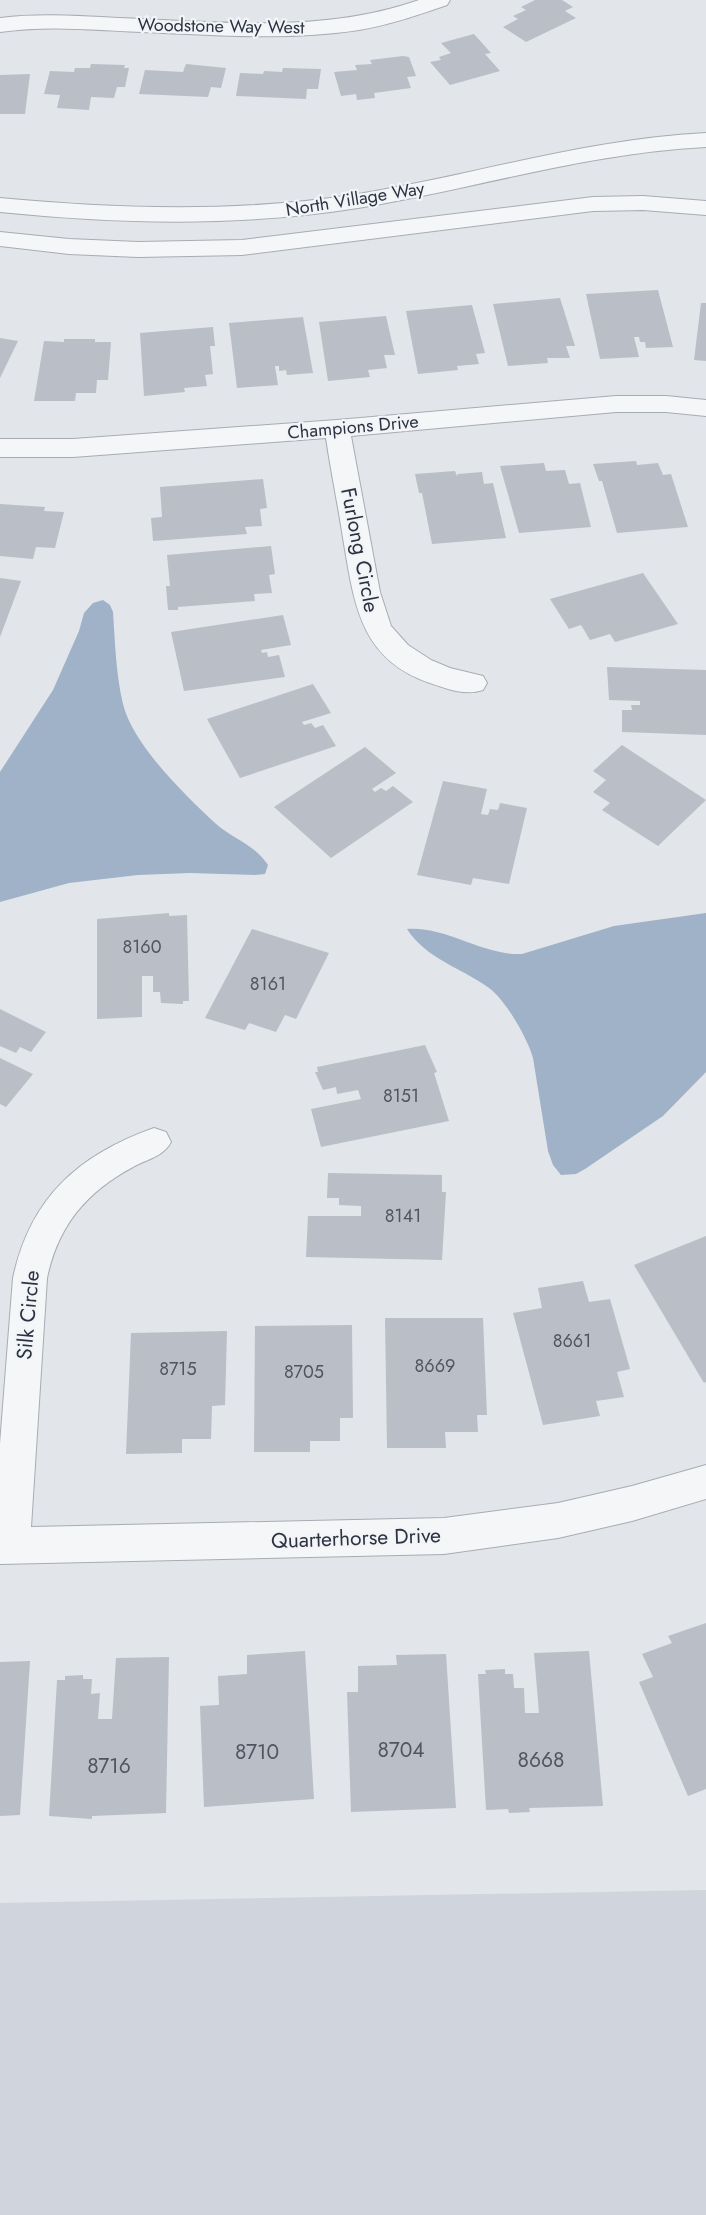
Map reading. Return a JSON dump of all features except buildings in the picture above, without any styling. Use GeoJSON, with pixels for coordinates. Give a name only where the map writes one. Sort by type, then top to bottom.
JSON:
{"type":"FeatureCollection","features":[{"type":"Feature","properties":{"kind":"street","name":"Woodstone Way West"},"geometry":{"type":"LineString","coordinates":[[0,25],[37,11],[249,30],[301,29],[380,19],[439,0]]}},
{"type":"Feature","properties":{"kind":"street","name":"North Village Way"},"geometry":{"type":"LineString","coordinates":[[0,205],[136,216],[268,213],[378,198],[635,144],[706,140]]}},
{"type":"Feature","properties":{"kind":"street","name":"North Village Way"},"geometry":{"type":"LineString","coordinates":[[0,239],[107,248],[226,248],[276,244],[593,204],[651,203],[706,208]]}},
{"type":"Feature","properties":{"kind":"street","name":"Champions Drive"},"geometry":{"type":"LineString","coordinates":[[0,448],[73,448],[337,429],[616,404],[666,404],[706,408]]}},
{"type":"Feature","properties":{"kind":"street","name":"Furlong Circle"},"geometry":{"type":"LineString","coordinates":[[337,429],[365,582],[374,619],[380,632],[389,644],[421,668],[446,678],[473,683]]}},
{"type":"Feature","properties":{"kind":"street","name":"Silk Circle"},"geometry":{"type":"LineString","coordinates":[[5,1546],[30,1278],[37,1245],[58,1209],[86,1178],[113,1160],[154,1142]]}},
{"type":"Feature","properties":{"kind":"street","name":"Quarterhorse Drive"},"geometry":{"type":"LineString","coordinates":[[5,1546],[406,1538],[470,1534],[589,1515],[648,1501],[706,1482]]}},
{"type":"Feature","properties":{"kind":"shaded area"},"geometry":{"type":"Polygon","coordinates":[[[706,1890],[706,2215],[0,2215],[0,1903],[706,1890]]]}},
{"type":"Feature","properties":{"kind":"water"},"geometry":{"type":"Polygon","coordinates":[[[103,600],[110,605],[113,612],[116,658],[123,704],[137,736],[175,784],[203,812],[262,858],[268,865],[265,874],[138,875],[69,883],[0,902],[0,772],[53,690],[79,631],[84,613],[93,603],[103,600]]]}},
{"type":"Feature","properties":{"kind":"water"},"geometry":{"type":"Polygon","coordinates":[[[706,913],[706,1072],[663,1116],[585,1169],[576,1174],[561,1175],[553,1165],[548,1151],[533,1058],[515,1020],[495,993],[479,981],[434,956],[407,929],[436,932],[493,951],[522,954],[614,926],[706,913]]]}}]}
